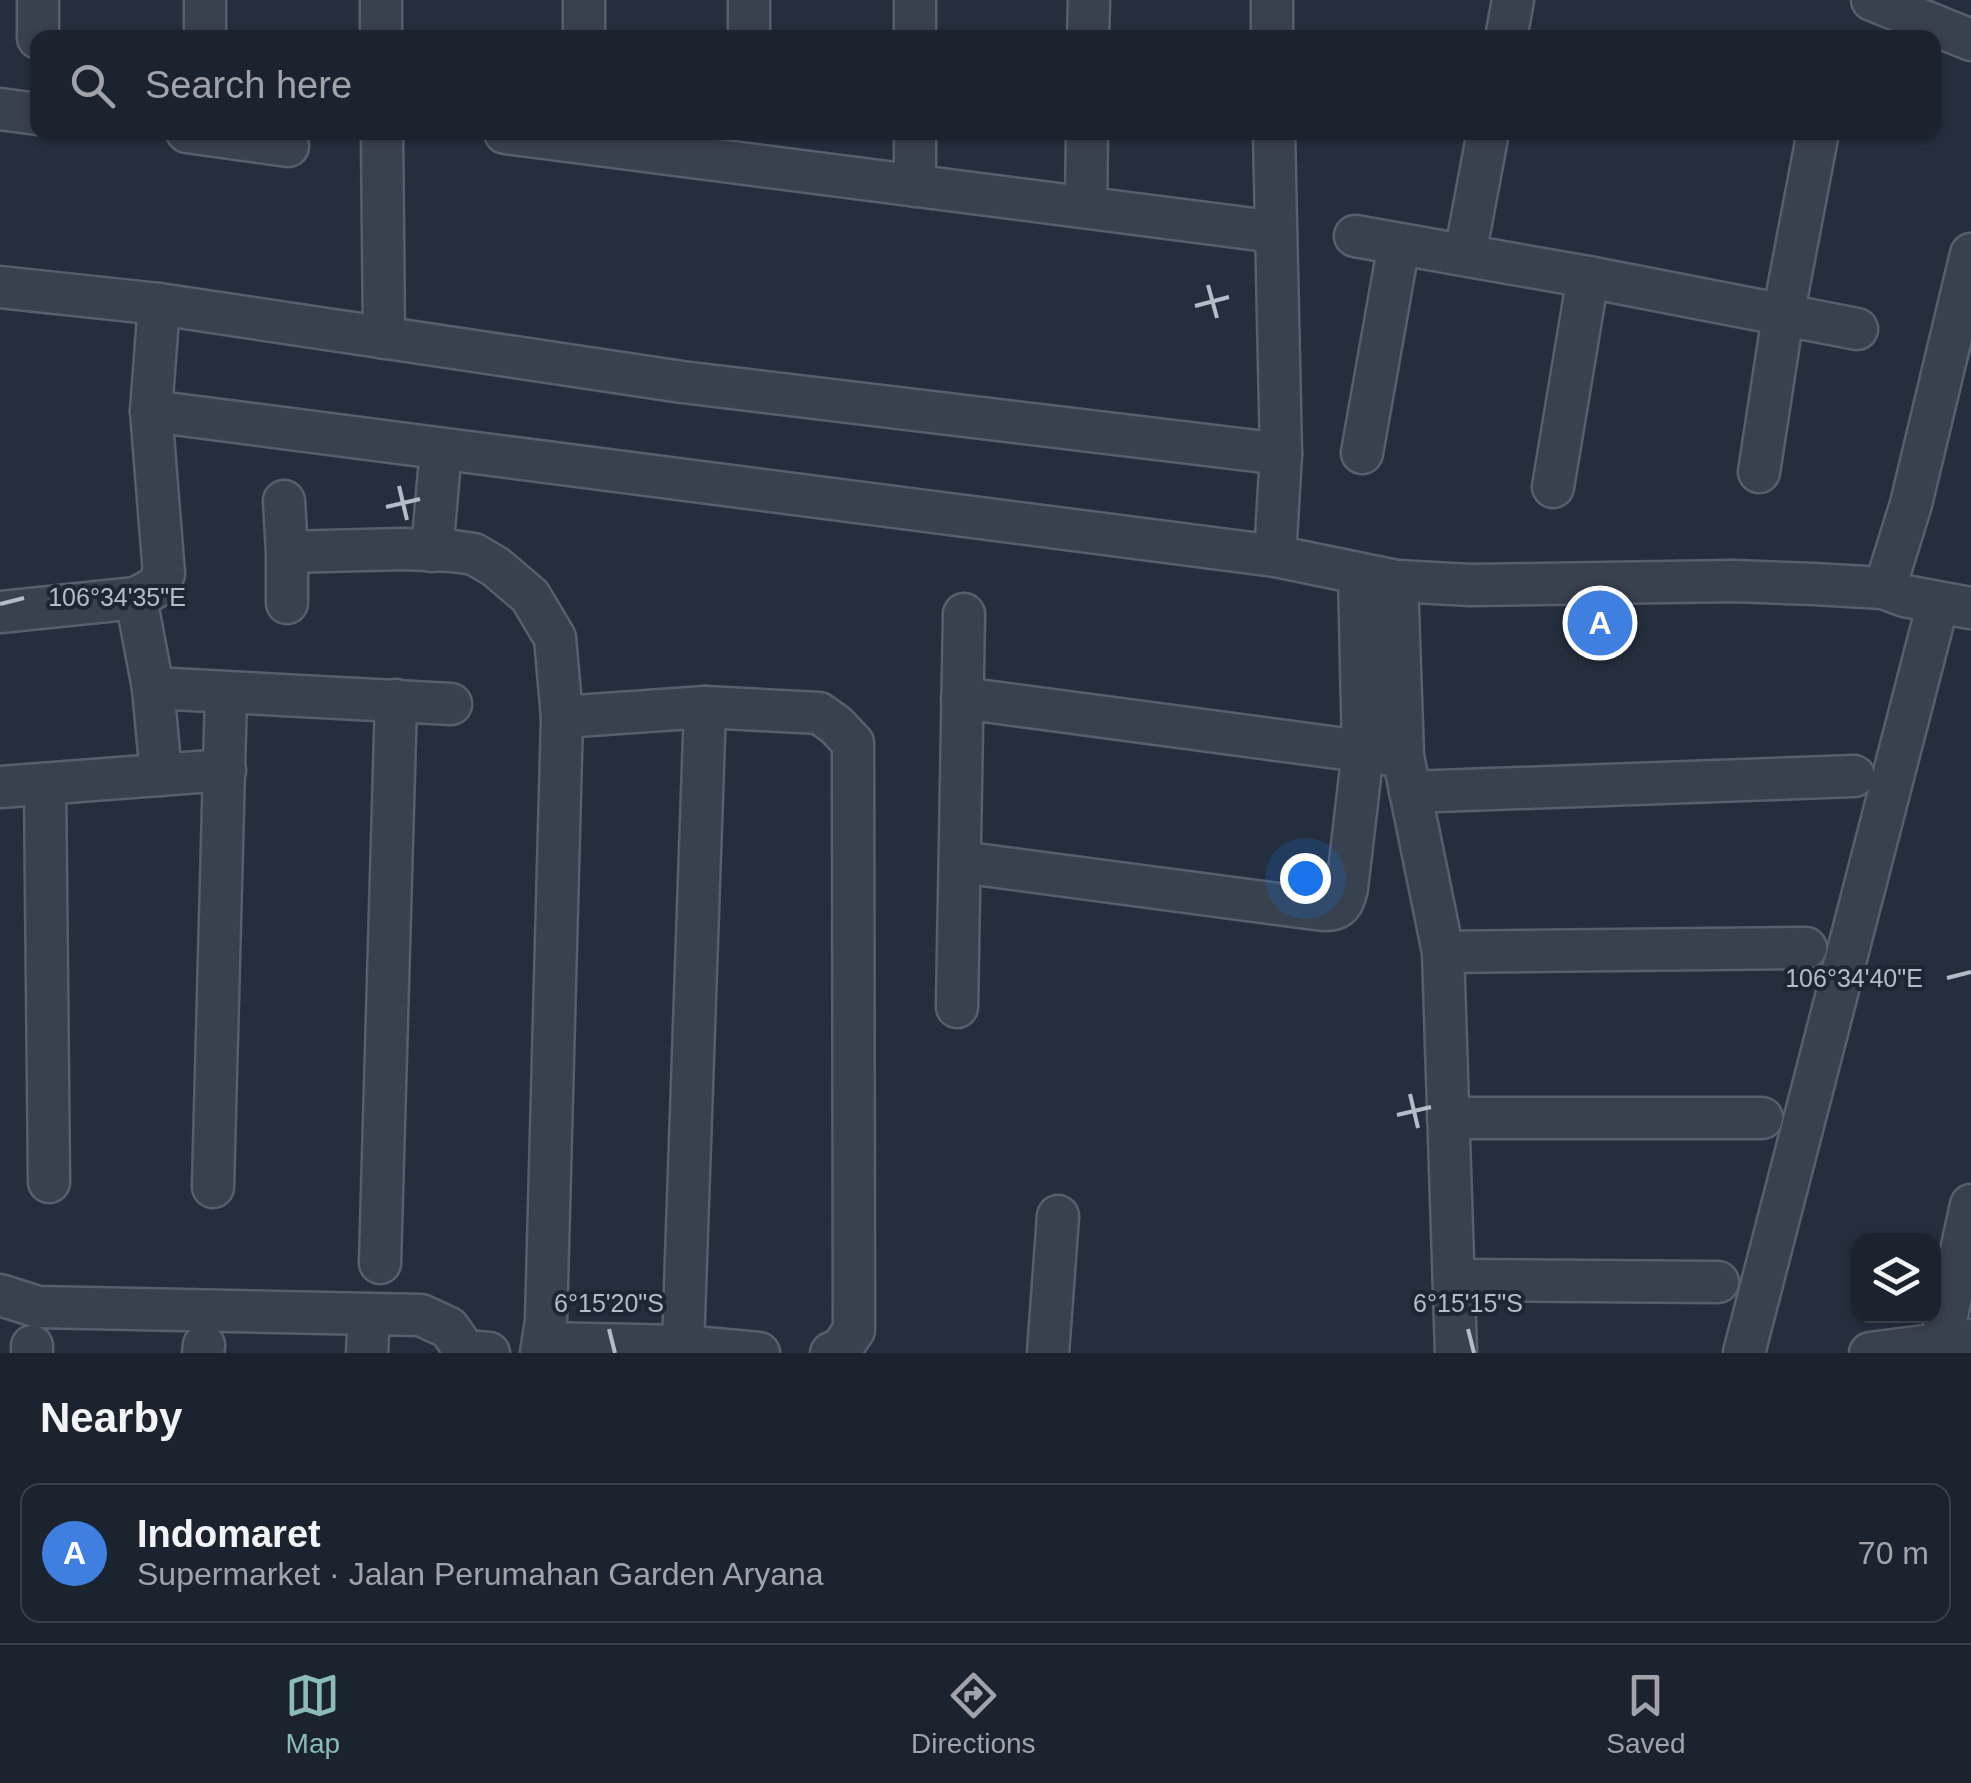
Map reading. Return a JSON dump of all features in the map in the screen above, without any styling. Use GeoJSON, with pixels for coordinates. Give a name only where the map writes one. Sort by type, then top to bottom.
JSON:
{"type":"FeatureCollection","features":[{"type":"Feature","properties":{"kind":"street"},"geometry":{"type":"LineString","coordinates":[[38,0],[38,30]]}},
{"type":"Feature","properties":{"kind":"street"},"geometry":{"type":"LineString","coordinates":[[204,30],[205,0]]}},
{"type":"Feature","properties":{"kind":"street"},"geometry":{"type":"LineString","coordinates":[[381,0],[382,30]]}},
{"type":"Feature","properties":{"kind":"street"},"geometry":{"type":"LineString","coordinates":[[584,0],[584,30]]}},
{"type":"Feature","properties":{"kind":"street"},"geometry":{"type":"LineString","coordinates":[[749,0],[749,30]]}},
{"type":"Feature","properties":{"kind":"street"},"geometry":{"type":"LineString","coordinates":[[915,0],[915,30]]}},
{"type":"Feature","properties":{"kind":"street"},"geometry":{"type":"LineString","coordinates":[[1088,30],[1089,0]]}},
{"type":"Feature","properties":{"kind":"street"},"geometry":{"type":"LineString","coordinates":[[1272,0],[1272,30]]}},
{"type":"Feature","properties":{"kind":"street"},"geometry":{"type":"LineString","coordinates":[[1507,30],[1513,0]]}},
{"type":"Feature","properties":{"kind":"street"},"geometry":{"type":"LineString","coordinates":[[1872,0],[1971,40]]}},
{"type":"Feature","properties":{"kind":"street"},"geometry":{"type":"LineString","coordinates":[[0,109],[30,113]]}},
{"type":"Feature","properties":{"kind":"street"},"geometry":{"type":"LineString","coordinates":[[246,140],[288,146]]}},
{"type":"Feature","properties":{"kind":"street"},"geometry":{"type":"LineString","coordinates":[[382,140],[384,338]]}},
{"type":"Feature","properties":{"kind":"street"},"geometry":{"type":"LineString","coordinates":[[618,140],[748,148],[915,186],[1276,232]]}},
{"type":"Feature","properties":{"kind":"street"},"geometry":{"type":"LineString","coordinates":[[915,140],[915,186]]}},
{"type":"Feature","properties":{"kind":"street"},"geometry":{"type":"LineString","coordinates":[[1086,207],[1087,140]]}},
{"type":"Feature","properties":{"kind":"street"},"geometry":{"type":"LineString","coordinates":[[1274,140],[1280,464],[1276,546]]}},
{"type":"Feature","properties":{"kind":"street"},"geometry":{"type":"LineString","coordinates":[[1465,255],[1487,140]]}},
{"type":"Feature","properties":{"kind":"street"},"geometry":{"type":"LineString","coordinates":[[1759,472],[1816,140]]}},
{"type":"Feature","properties":{"kind":"street"},"geometry":{"type":"LineString","coordinates":[[1355,236],[1857,329]]}},
{"type":"Feature","properties":{"kind":"street"},"geometry":{"type":"LineString","coordinates":[[1362,452],[1400,244]]}},
{"type":"Feature","properties":{"kind":"street"},"geometry":{"type":"LineString","coordinates":[[1744,1353],[1919,594],[1911,504],[1971,254]]}},
{"type":"Feature","properties":{"kind":"street"},"geometry":{"type":"LineString","coordinates":[[1553,487],[1588,277]]}},
{"type":"Feature","properties":{"kind":"street"},"geometry":{"type":"LineString","coordinates":[[0,287],[158,315],[384,338],[1280,464]]}},
{"type":"Feature","properties":{"kind":"street"},"geometry":{"type":"LineString","coordinates":[[0,612],[136,598],[156,587],[164,574],[152,402],[158,315]]}},
{"type":"Feature","properties":{"kind":"street"},"geometry":{"type":"LineString","coordinates":[[152,402],[441,449],[1276,546],[1378,577],[1470,585],[1734,582],[1919,594]]}},
{"type":"Feature","properties":{"kind":"street"},"geometry":{"type":"LineString","coordinates":[[432,550],[441,449]]}},
{"type":"Feature","properties":{"kind":"street"},"geometry":{"type":"LineString","coordinates":[[284,501],[287,604]]}},
{"type":"Feature","properties":{"kind":"street"},"geometry":{"type":"LineString","coordinates":[[287,552],[403,549],[474,554],[530,596],[555,638],[562,718],[546,1321],[542,1348],[683,1346],[758,1353]]}},
{"type":"Feature","properties":{"kind":"street"},"geometry":{"type":"LineString","coordinates":[[960,862],[1332,911],[1343,904],[1363,751],[1363,665],[1378,577]]}},
{"type":"Feature","properties":{"kind":"street"},"geometry":{"type":"LineString","coordinates":[[1378,577],[1406,774],[1443,952],[1456,1353]]}},
{"type":"Feature","properties":{"kind":"street"},"geometry":{"type":"LineString","coordinates":[[136,598],[152,688],[161,775]]}},
{"type":"Feature","properties":{"kind":"street"},"geometry":{"type":"LineString","coordinates":[[957,1007],[964,614]]}},
{"type":"Feature","properties":{"kind":"street"},"geometry":{"type":"LineString","coordinates":[[152,688],[451,704]]}},
{"type":"Feature","properties":{"kind":"street"},"geometry":{"type":"LineString","coordinates":[[214,1187],[226,694]]}},
{"type":"Feature","properties":{"kind":"street"},"geometry":{"type":"LineString","coordinates":[[962,698],[1363,751],[1406,774],[1854,776]]}},
{"type":"Feature","properties":{"kind":"street"},"geometry":{"type":"LineString","coordinates":[[380,1263],[396,700]]}},
{"type":"Feature","properties":{"kind":"street"},"geometry":{"type":"LineString","coordinates":[[562,718],[705,707],[819,713],[852,743],[854,1330],[841,1349],[832,1353]]}},
{"type":"Feature","properties":{"kind":"street"},"geometry":{"type":"LineString","coordinates":[[683,1346],[705,707]]}},
{"type":"Feature","properties":{"kind":"street"},"geometry":{"type":"LineString","coordinates":[[0,787],[224,770]]}},
{"type":"Feature","properties":{"kind":"street"},"geometry":{"type":"LineString","coordinates":[[45,784],[49,1182]]}},
{"type":"Feature","properties":{"kind":"street"},"geometry":{"type":"LineString","coordinates":[[1443,952],[1806,948]]}},
{"type":"Feature","properties":{"kind":"street"},"geometry":{"type":"LineString","coordinates":[[1448,1118],[1762,1118]]}},
{"type":"Feature","properties":{"kind":"street"},"geometry":{"type":"LineString","coordinates":[[1870,1353],[1956,1341],[1971,1205]]}},
{"type":"Feature","properties":{"kind":"street"},"geometry":{"type":"LineString","coordinates":[[1048,1353],[1058,1216]]}},
{"type":"Feature","properties":{"kind":"street"},"geometry":{"type":"LineString","coordinates":[[1454,1280],[1718,1282]]}},
{"type":"Feature","properties":{"kind":"street"},"geometry":{"type":"LineString","coordinates":[[0,1295],[38,1307],[368,1334],[421,1315],[449,1328],[473,1353]]}},
{"type":"Feature","properties":{"kind":"place","name":"Indomaret"},"geometry":{"type":"Point","coordinates":[1600,623]}}]}
